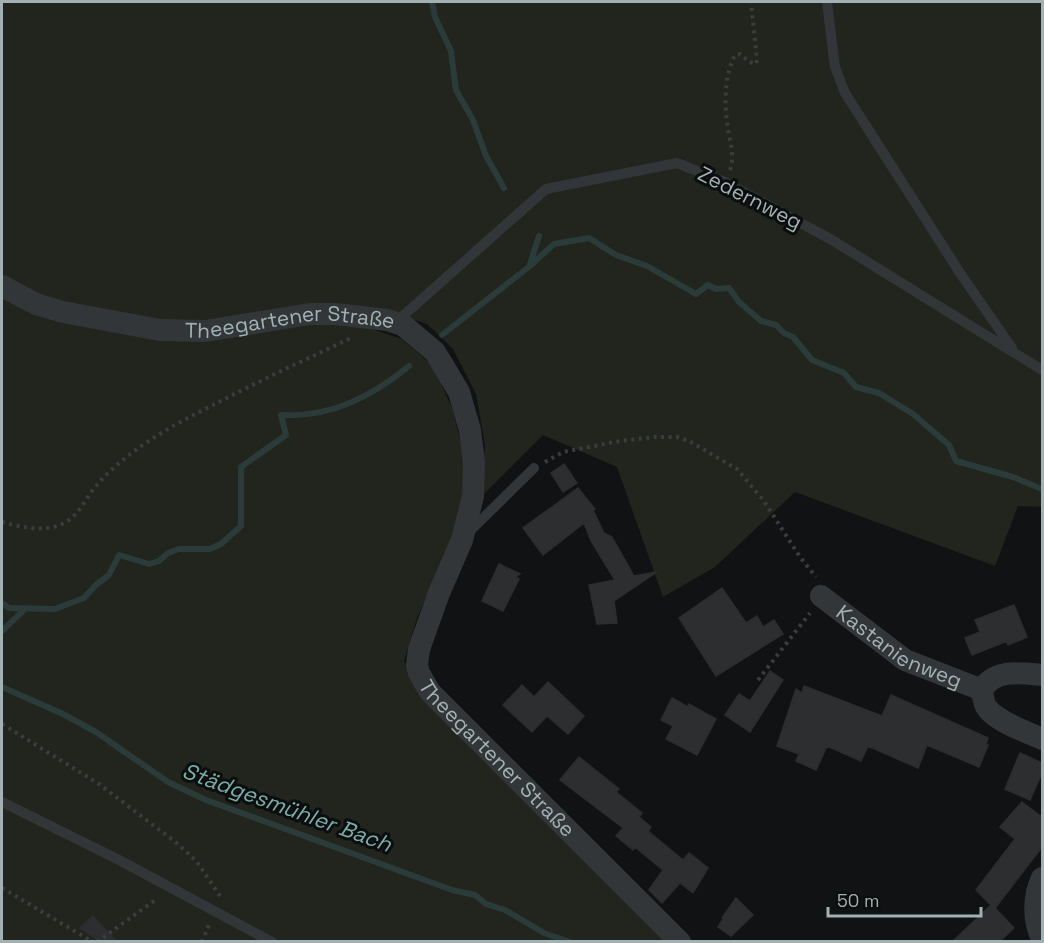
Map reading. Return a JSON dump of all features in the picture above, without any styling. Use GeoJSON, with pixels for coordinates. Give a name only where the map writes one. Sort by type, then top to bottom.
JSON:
{"type":"FeatureCollection","features":[{"type":"Feature","properties":{"kind":"street","name":"Theegartener Straße"},"geometry":{"type":"LineString","coordinates":[[2,286],[36,304],[63,312],[160,330],[204,331],[309,314],[361,316],[396,322],[410,329],[435,352],[453,378],[465,408],[474,450],[474,480],[473,496],[462,540],[439,593],[419,649],[417,665],[423,681],[443,705],[680,942]]}},
{"type":"Feature","properties":{"kind":"street","name":"Kastanienweg"},"geometry":{"type":"LineString","coordinates":[[821,596],[905,660],[982,690]]}},
{"type":"Feature","properties":{"kind":"street"},"geometry":{"type":"LineString","coordinates":[[1042,675],[1017,673],[994,677],[986,683],[982,690],[987,708],[994,714],[1042,739]]}},
{"type":"Feature","properties":{"kind":"street"},"geometry":{"type":"LineString","coordinates":[[1042,878],[1036,894],[1035,912],[1036,924],[1042,939]]}},
{"type":"Feature","properties":{"kind":"lane","name":"Zedernweg"},"geometry":{"type":"LineString","coordinates":[[827,2],[835,67],[845,93],[934,233],[1015,353]]}},
{"type":"Feature","properties":{"kind":"lane","name":"Zedernweg"},"geometry":{"type":"LineString","coordinates":[[396,322],[546,189],[677,163],[725,182],[832,240],[1042,370]]}},
{"type":"Feature","properties":{"kind":"lane"},"geometry":{"type":"LineString","coordinates":[[462,540],[534,468]]}},
{"type":"Feature","properties":{"kind":"lane"},"geometry":{"type":"LineString","coordinates":[[2,802],[172,888],[272,942]]}},
{"type":"Feature","properties":{"kind":"path"},"geometry":{"type":"LineString","coordinates":[[725,182],[733,153],[728,126],[728,74],[735,55],[740,54],[753,64],[756,64],[757,60],[751,2]]}},
{"type":"Feature","properties":{"kind":"path"},"geometry":{"type":"LineString","coordinates":[[2,522],[27,528],[53,527],[63,524],[74,517],[105,476],[118,463],[154,438],[247,388],[356,336]]}},
{"type":"Feature","properties":{"kind":"path"},"geometry":{"type":"LineString","coordinates":[[534,468],[563,452],[620,441],[677,437],[689,441],[737,469],[751,485],[817,578],[821,596],[809,616],[758,680]]}},
{"type":"Feature","properties":{"kind":"path"},"geometry":{"type":"LineString","coordinates":[[2,724],[99,784],[177,844],[197,862],[212,883],[220,898],[216,911]]}},
{"type":"Feature","properties":{"kind":"path"},"geometry":{"type":"LineString","coordinates":[[2,888],[95,942],[172,888]]}},
{"type":"Feature","properties":{"kind":"shaded area"},"geometry":{"type":"Polygon","coordinates":[[[2,2],[1042,2],[1042,507],[1018,506],[995,566],[795,492],[715,567],[663,597],[617,467],[543,435],[480,498],[485,445],[476,394],[453,349],[427,324],[382,309],[363,326],[402,339],[433,366],[453,410],[465,460],[460,522],[417,618],[404,661],[417,683],[667,941],[2,941],[2,292],[109,315],[19,288],[2,274],[2,2]]]}},
{"type":"Feature","properties":{"kind":"building"},"geometry":{"type":"Polygon","coordinates":[[[564,464],[577,483],[563,492],[551,473],[564,464]]]}},
{"type":"Feature","properties":{"kind":"building"},"geometry":{"type":"Polygon","coordinates":[[[578,488],[595,509],[593,510],[604,533],[612,537],[634,576],[657,572],[614,601],[617,623],[597,624],[589,585],[615,580],[591,541],[584,523],[543,555],[523,528],[578,488]]]}},
{"type":"Feature","properties":{"kind":"building"},"geometry":{"type":"Polygon","coordinates":[[[499,564],[520,574],[516,577],[519,579],[503,611],[482,601],[499,564]]]}},
{"type":"Feature","properties":{"kind":"building"},"geometry":{"type":"Polygon","coordinates":[[[722,588],[746,623],[757,616],[763,627],[774,620],[783,634],[716,676],[679,618],[722,588]]]}},
{"type":"Feature","properties":{"kind":"building"},"geometry":{"type":"Polygon","coordinates":[[[1014,605],[1027,637],[1008,645],[1007,641],[972,655],[965,638],[980,632],[975,620],[1014,605]]]}},
{"type":"Feature","properties":{"kind":"building"},"geometry":{"type":"Polygon","coordinates":[[[770,671],[783,680],[750,732],[725,715],[739,694],[750,701],[770,671]]]}},
{"type":"Feature","properties":{"kind":"building"},"geometry":{"type":"Polygon","coordinates":[[[548,682],[584,716],[568,734],[547,716],[532,732],[503,705],[522,685],[534,697],[548,682]]]}},
{"type":"Feature","properties":{"kind":"building"},"geometry":{"type":"Polygon","coordinates":[[[804,686],[882,716],[891,695],[988,738],[986,744],[988,745],[979,767],[927,745],[918,768],[868,746],[861,761],[827,746],[816,770],[796,761],[799,754],[777,746],[796,689],[802,693],[804,686]]]}},
{"type":"Feature","properties":{"kind":"building"},"geometry":{"type":"Polygon","coordinates":[[[672,698],[688,707],[689,704],[716,719],[697,755],[666,739],[673,726],[661,720],[672,698]]]}},
{"type":"Feature","properties":{"kind":"building"},"geometry":{"type":"Polygon","coordinates":[[[1020,753],[1042,763],[1042,773],[1030,800],[1005,789],[1020,753]]]}},
{"type":"Feature","properties":{"kind":"building"},"geometry":{"type":"Polygon","coordinates":[[[579,757],[619,789],[616,792],[642,813],[639,817],[651,827],[648,831],[683,860],[689,853],[708,868],[693,893],[680,883],[662,903],[649,890],[663,870],[635,847],[633,850],[616,836],[623,828],[560,780],[579,757]]]}},
{"type":"Feature","properties":{"kind":"building"},"geometry":{"type":"Polygon","coordinates":[[[1022,802],[1042,817],[1042,847],[995,908],[1014,928],[999,942],[952,942],[991,905],[976,890],[1015,839],[1000,827],[1022,802]]]}},
{"type":"Feature","properties":{"kind":"building"},"geometry":{"type":"Polygon","coordinates":[[[736,898],[753,915],[731,936],[718,927],[736,898]]]}},
{"type":"Feature","properties":{"kind":"building"},"geometry":{"type":"Polygon","coordinates":[[[93,916],[117,942],[101,942],[80,928],[93,916]]]}},
{"type":"Feature","properties":{"kind":"waterway"},"geometry":{"type":"LineString","coordinates":[[432,2],[435,17],[451,51],[456,90],[473,120],[486,156],[504,188]]}},
{"type":"Feature","properties":{"kind":"waterway"},"geometry":{"type":"LineString","coordinates":[[530,264],[539,236]]}},
{"type":"Feature","properties":{"kind":"waterway"},"geometry":{"type":"LineString","coordinates":[[442,335],[530,266],[554,244],[589,238],[616,255],[647,266],[696,294],[708,285],[716,289],[729,288],[739,302],[761,321],[776,325],[784,333],[793,337],[812,360],[844,373],[856,387],[879,393],[913,414],[949,445],[956,461],[1013,477],[1042,489]]}},
{"type":"Feature","properties":{"kind":"waterway"},"geometry":{"type":"LineString","coordinates":[[2,603],[9,608],[55,609],[84,598],[109,575],[119,555],[149,564],[179,549],[210,549],[221,544],[241,526],[241,467],[286,435],[281,415],[316,413],[350,403],[381,387],[409,366]]}},
{"type":"Feature","properties":{"kind":"waterway"},"geometry":{"type":"LineString","coordinates":[[2,631],[25,609]]}},
{"type":"Feature","properties":{"kind":"waterway","name":"Städgesmühler Bach"},"geometry":{"type":"LineString","coordinates":[[2,687],[63,714],[96,732],[168,782],[206,800],[452,890],[475,895],[486,904],[505,910],[544,933],[570,942]]}}]}
